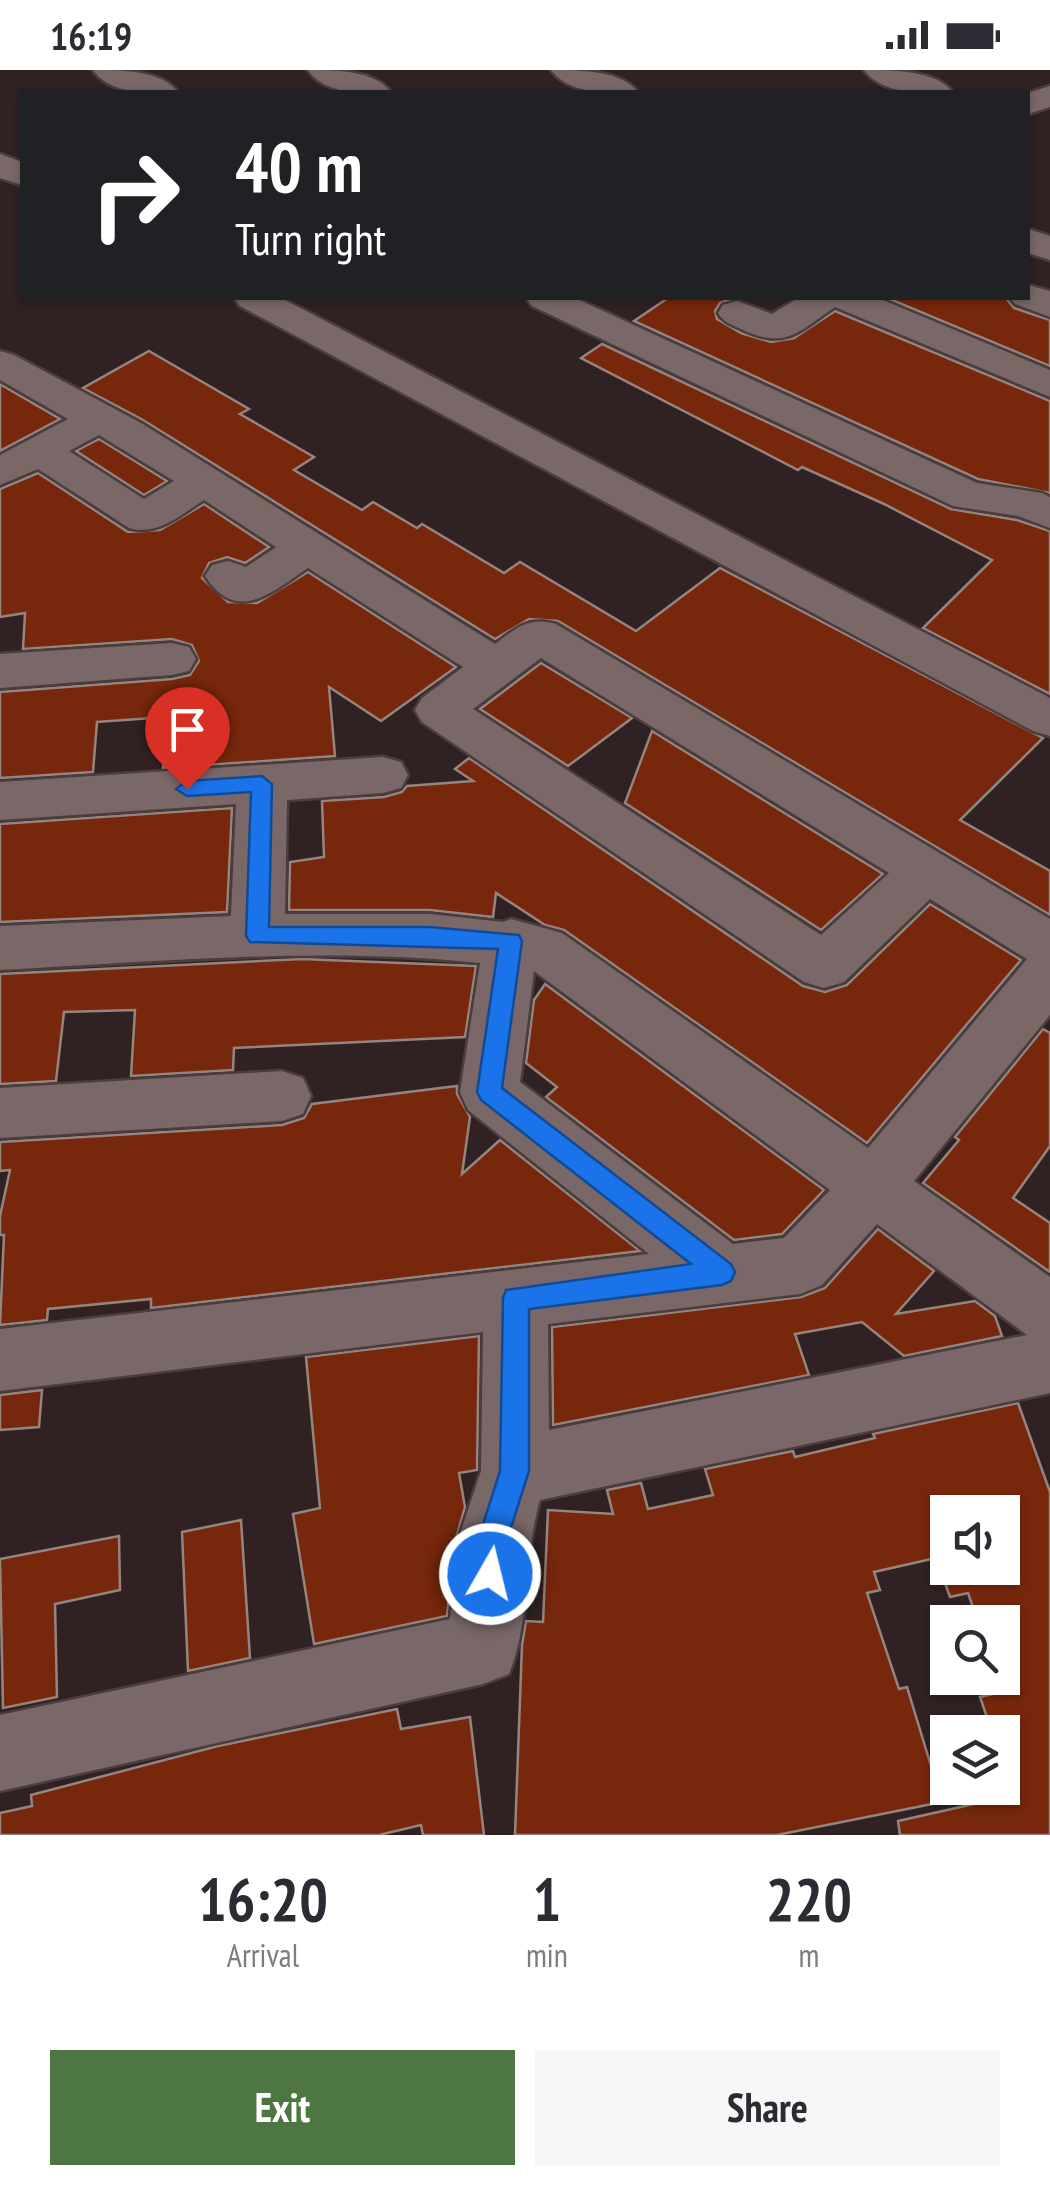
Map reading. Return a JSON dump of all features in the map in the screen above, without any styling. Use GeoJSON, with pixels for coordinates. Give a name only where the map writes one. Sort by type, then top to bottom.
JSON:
{"type":"FeatureCollection","features":[{"type":"Feature","properties":{"kind":"street"},"geometry":{"type":"LineString","coordinates":[[110,70],[157,90]]}},
{"type":"Feature","properties":{"kind":"street"},"geometry":{"type":"LineString","coordinates":[[324,70],[370,90]]}},
{"type":"Feature","properties":{"kind":"street"},"geometry":{"type":"LineString","coordinates":[[567,70],[617,90]]}},
{"type":"Feature","properties":{"kind":"street"},"geometry":{"type":"LineString","coordinates":[[899,73],[932,90]]}},
{"type":"Feature","properties":{"kind":"street"},"geometry":{"type":"LineString","coordinates":[[1039,220],[1050,249]]}},
{"type":"Feature","properties":{"kind":"street"},"geometry":{"type":"LineString","coordinates":[[257,300],[1050,720]]}},
{"type":"Feature","properties":{"kind":"street"},"geometry":{"type":"LineString","coordinates":[[549,300],[968,496],[1026,503],[1050,514]]}},
{"type":"Feature","properties":{"kind":"street"},"geometry":{"type":"LineString","coordinates":[[775,330],[820,300]]}},
{"type":"Feature","properties":{"kind":"street"},"geometry":{"type":"LineString","coordinates":[[852,300],[1050,385]]}},
{"type":"Feature","properties":{"kind":"street"},"geometry":{"type":"LineString","coordinates":[[737,313],[815,348]]}},
{"type":"Feature","properties":{"kind":"street"},"geometry":{"type":"LineString","coordinates":[[0,363],[126,432],[496,666]]}},
{"type":"Feature","properties":{"kind":"street"},"geometry":{"type":"LineString","coordinates":[[0,472],[98,420]]}},
{"type":"Feature","properties":{"kind":"street"},"geometry":{"type":"LineString","coordinates":[[42,452],[144,518],[203,482]]}},
{"type":"Feature","properties":{"kind":"street"},"geometry":{"type":"LineString","coordinates":[[228,576],[245,588],[310,546]]}},
{"type":"Feature","properties":{"kind":"street"},"geometry":{"type":"LineString","coordinates":[[0,1360],[800,1265],[874,1186],[1046,981],[927,870],[539,635],[439,710],[824,966],[927,870]]}},
{"type":"Feature","properties":{"kind":"street"},"geometry":{"type":"LineString","coordinates":[[0,671],[172,659]]}},
{"type":"Feature","properties":{"kind":"street"},"geometry":{"type":"LineString","coordinates":[[0,800],[383,775]]}},
{"type":"Feature","properties":{"kind":"street"},"geometry":{"type":"LineString","coordinates":[[258,936],[262,784]]}},
{"type":"Feature","properties":{"kind":"street"},"geometry":{"type":"LineString","coordinates":[[0,948],[258,936],[430,936],[511,941],[543,948],[1050,1314]]}},
{"type":"Feature","properties":{"kind":"street"},"geometry":{"type":"LineString","coordinates":[[511,941],[489,1092],[722,1272]]}},
{"type":"Feature","properties":{"kind":"street"},"geometry":{"type":"LineString","coordinates":[[0,1113],[282,1096]]}},
{"type":"Feature","properties":{"kind":"street"},"geometry":{"type":"LineString","coordinates":[[0,1753],[483,1648],[494,1537],[514,1471],[516,1298]]}},
{"type":"Feature","properties":{"kind":"street"},"geometry":{"type":"LineString","coordinates":[[514,1471],[1050,1362]]}},
{"type":"Feature","properties":{"kind":"building"},"geometry":{"type":"Polygon","coordinates":[[[665,300],[730,300],[720,303],[715,311],[717,319],[741,333],[771,342],[794,338],[835,311],[1050,401],[1050,493],[978,479],[634,321],[665,300]]]}},
{"type":"Feature","properties":{"kind":"building"},"geometry":{"type":"Polygon","coordinates":[[[892,300],[1008,300],[1014,308],[1050,320],[1050,366],[892,300]]]}},
{"type":"Feature","properties":{"kind":"building"},"geometry":{"type":"Polygon","coordinates":[[[602,344],[951,509],[1017,520],[1050,531],[1050,694],[923,628],[992,560],[884,504],[802,467],[798,470],[581,358],[602,344]]]}},
{"type":"Feature","properties":{"kind":"building"},"geometry":{"type":"Polygon","coordinates":[[[149,351],[249,409],[240,414],[314,457],[294,470],[362,510],[373,502],[417,528],[422,524],[504,573],[520,562],[636,631],[720,568],[1043,738],[960,820],[1050,871],[1050,915],[558,621],[529,619],[495,639],[143,420],[83,388],[149,351]]]}},
{"type":"Feature","properties":{"kind":"building"},"geometry":{"type":"Polygon","coordinates":[[[0,384],[60,419],[0,451],[0,384]]]}},
{"type":"Feature","properties":{"kind":"building"},"geometry":{"type":"Polygon","coordinates":[[[99,439],[167,481],[144,495],[76,451],[99,439]]]}},
{"type":"Feature","properties":{"kind":"building"},"geometry":{"type":"Polygon","coordinates":[[[38,473],[128,532],[160,530],[204,504],[269,547],[245,563],[227,557],[209,563],[202,578],[228,602],[257,603],[308,572],[456,667],[381,721],[329,687],[335,756],[163,768],[166,717],[97,722],[93,772],[0,778],[0,692],[172,679],[190,675],[199,661],[192,645],[172,639],[23,649],[25,613],[0,617],[0,489],[38,473]]]}},
{"type":"Feature","properties":{"kind":"building"},"geometry":{"type":"Polygon","coordinates":[[[541,663],[632,718],[568,766],[480,709],[541,663]]]}},
{"type":"Feature","properties":{"kind":"building"},"geometry":{"type":"Polygon","coordinates":[[[652,731],[883,874],[821,930],[625,803],[652,731]]]}},
{"type":"Feature","properties":{"kind":"building"},"geometry":{"type":"Polygon","coordinates":[[[469,758],[803,986],[825,992],[847,985],[930,904],[1021,960],[867,1143],[564,930],[545,925],[496,893],[493,917],[430,910],[289,910],[290,862],[324,857],[322,801],[384,797],[402,792],[407,786],[473,781],[455,769],[469,758]]]}},
{"type":"Feature","properties":{"kind":"building"},"geometry":{"type":"Polygon","coordinates":[[[232,808],[227,912],[0,922],[0,824],[232,808]]]}},
{"type":"Feature","properties":{"kind":"building"},"geometry":{"type":"Polygon","coordinates":[[[301,959],[476,966],[465,1037],[234,1048],[233,1070],[131,1076],[135,1010],[64,1012],[56,1081],[0,1084],[0,974],[301,959]]]}},
{"type":"Feature","properties":{"kind":"building"},"geometry":{"type":"Polygon","coordinates":[[[545,984],[824,1190],[782,1234],[734,1240],[546,1097],[557,1087],[526,1063],[534,1000],[545,984]]]}},
{"type":"Feature","properties":{"kind":"building"},"geometry":{"type":"Polygon","coordinates":[[[1043,1029],[1050,1033],[1050,1146],[1013,1198],[1050,1223],[1050,1272],[923,1183],[959,1140],[955,1137],[1043,1029]]]}},
{"type":"Feature","properties":{"kind":"building"},"geometry":{"type":"Polygon","coordinates":[[[457,1086],[457,1094],[470,1117],[462,1174],[500,1140],[640,1251],[151,1308],[151,1299],[48,1309],[47,1320],[0,1325],[4,1235],[0,1235],[0,1216],[10,1170],[0,1171],[0,1142],[282,1125],[304,1118],[312,1104],[457,1086]]]}},
{"type":"Feature","properties":{"kind":"building"},"geometry":{"type":"Polygon","coordinates":[[[878,1229],[934,1271],[896,1314],[975,1301],[995,1316],[1002,1336],[904,1356],[862,1322],[795,1334],[809,1375],[553,1425],[552,1327],[801,1297],[825,1288],[878,1229]]]}},
{"type":"Feature","properties":{"kind":"building"},"geometry":{"type":"Polygon","coordinates":[[[479,1336],[477,1470],[459,1473],[465,1507],[454,1545],[450,1546],[447,1616],[314,1644],[293,1514],[320,1508],[306,1357],[479,1336]]]}},
{"type":"Feature","properties":{"kind":"building"},"geometry":{"type":"Polygon","coordinates":[[[42,1390],[39,1427],[0,1430],[0,1395],[42,1390]]]}},
{"type":"Feature","properties":{"kind":"building"},"geometry":{"type":"Polygon","coordinates":[[[1018,1403],[1050,1492],[1050,1835],[900,1835],[898,1821],[969,1805],[1020,1805],[1020,1715],[986,1715],[980,1697],[1020,1695],[1020,1605],[972,1605],[968,1593],[950,1597],[946,1585],[1020,1585],[1020,1495],[930,1495],[930,1559],[874,1572],[880,1590],[867,1593],[899,1689],[907,1687],[930,1763],[930,1804],[777,1835],[515,1835],[522,1645],[526,1621],[543,1622],[548,1510],[613,1514],[607,1490],[641,1483],[648,1509],[713,1495],[705,1469],[793,1451],[795,1457],[875,1438],[873,1434],[1018,1403]]]}},
{"type":"Feature","properties":{"kind":"building"},"geometry":{"type":"Polygon","coordinates":[[[241,1520],[250,1658],[188,1671],[182,1532],[241,1520]]]}},
{"type":"Feature","properties":{"kind":"building"},"geometry":{"type":"Polygon","coordinates":[[[119,1536],[120,1590],[55,1604],[57,1697],[3,1708],[0,1559],[119,1536]]]}},
{"type":"Feature","properties":{"kind":"building"},"geometry":{"type":"Polygon","coordinates":[[[397,1709],[401,1729],[470,1717],[484,1835],[423,1835],[421,1825],[379,1835],[0,1835],[0,1813],[32,1806],[31,1795],[218,1746],[397,1709]]]}},
{"type":"Feature","properties":{"kind":"route"},"geometry":{"type":"LineString","coordinates":[[187,789],[262,784],[258,936],[430,936],[511,941],[489,1092],[722,1272],[516,1298],[514,1471],[494,1537],[490,1574]]}}]}
